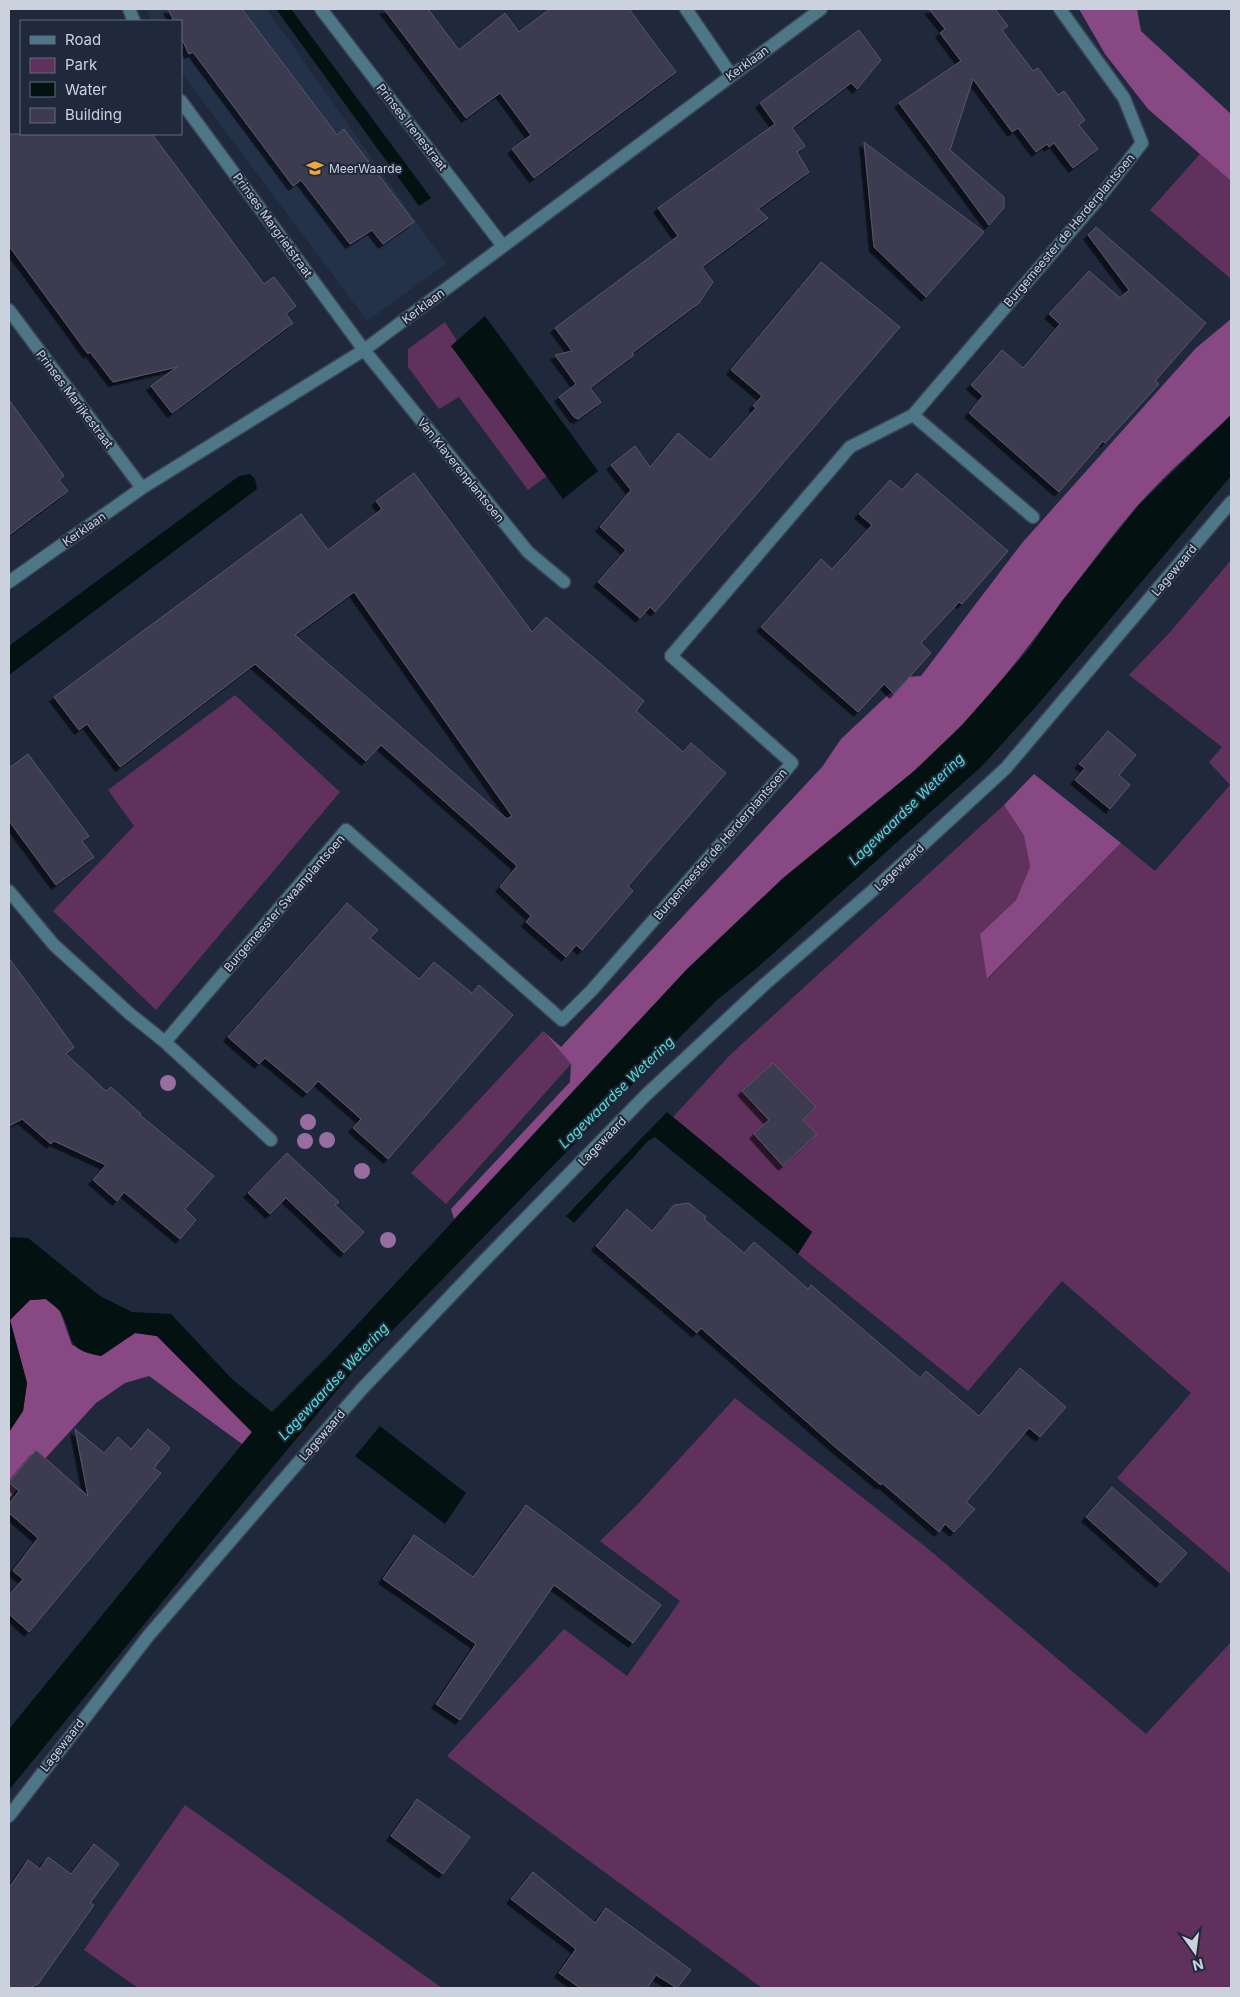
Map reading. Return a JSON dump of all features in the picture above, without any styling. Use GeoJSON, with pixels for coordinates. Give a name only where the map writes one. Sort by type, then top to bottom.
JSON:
{"type":"FeatureCollection","features":[{"type":"Feature","properties":{"kind":"street","name":"Prinses Irenestraat"},"geometry":{"type":"LineString","coordinates":[[321,9],[503,246]]}},
{"type":"Feature","properties":{"kind":"street"},"geometry":{"type":"LineString","coordinates":[[686,9],[731,75]]}},
{"type":"Feature","properties":{"kind":"street","name":"Kerklaan"},"geometry":{"type":"LineString","coordinates":[[9,582],[142,488],[364,350],[821,9]]}},
{"type":"Feature","properties":{"kind":"street","name":"Burgemeester de Herderplantsoen"},"geometry":{"type":"LineString","coordinates":[[547,1007],[562,1020],[592,990],[792,763],[670,656],[850,447],[913,415],[1099,198],[1142,143],[1124,98],[1060,9]]}},
{"type":"Feature","properties":{"kind":"street","name":"Prinses Margrietstraat"},"geometry":{"type":"LineString","coordinates":[[182,102],[364,350]]}},
{"type":"Feature","properties":{"kind":"street","name":"Prinses Marijkestraat"},"geometry":{"type":"LineString","coordinates":[[9,310],[142,488]]}},
{"type":"Feature","properties":{"kind":"street","name":"Van Klaverenplantsoen"},"geometry":{"type":"LineString","coordinates":[[364,350],[528,552],[564,582]]}},
{"type":"Feature","properties":{"kind":"street"},"geometry":{"type":"LineString","coordinates":[[913,415],[1033,517]]}},
{"type":"Feature","properties":{"kind":"street","name":"Lagewaard"},"geometry":{"type":"LineString","coordinates":[[9,1816],[149,1635],[362,1390],[482,1263],[646,1095],[765,984],[879,885],[1006,768],[1231,502]]}},
{"type":"Feature","properties":{"kind":"street","name":"Burgemeester Swaanplantsoen"},"geometry":{"type":"LineString","coordinates":[[165,1042],[346,830],[547,1007]]}},
{"type":"Feature","properties":{"kind":"street"},"geometry":{"type":"LineString","coordinates":[[9,891],[54,945],[130,1014],[165,1042],[271,1140]]}},
{"type":"Feature","properties":{"kind":"shaded area","name":"MeerWaarde"},"geometry":{"type":"Polygon","coordinates":[[[147,9],[267,9],[446,264],[367,321],[182,73],[182,20],[151,20],[147,9]]]}},
{"type":"Feature","properties":{"kind":"shaded area"},"geometry":{"type":"Polygon","coordinates":[[[1079,9],[1137,9],[1141,31],[1231,114],[1231,181],[1148,109],[1105,54],[1079,9]]]}},
{"type":"Feature","properties":{"kind":"shaded area"},"geometry":{"type":"Polygon","coordinates":[[[1231,319],[1231,415],[1172,470],[1138,505],[986,699],[937,750],[885,796],[776,886],[711,947],[637,1023],[454,1219],[451,1209],[570,1082],[571,1064],[543,1031],[561,1047],[822,767],[841,739],[907,677],[921,676],[1022,543],[1196,348],[1231,319]]]}},
{"type":"Feature","properties":{"kind":"shaded area"},"geometry":{"type":"Polygon","coordinates":[[[1034,774],[1121,843],[987,979],[980,934],[1016,900],[1030,867],[1024,836],[1004,805],[1034,774]]]}},
{"type":"Feature","properties":{"kind":"shaded area"},"geometry":{"type":"Polygon","coordinates":[[[46,1299],[60,1311],[72,1345],[101,1356],[135,1333],[157,1336],[252,1432],[242,1444],[149,1376],[125,1383],[96,1403],[9,1498],[9,1432],[23,1411],[27,1383],[10,1320],[30,1300],[46,1299]]]}},
{"type":"Feature","properties":{"kind":"green space"},"geometry":{"type":"Polygon","coordinates":[[[1200,154],[1231,181],[1231,279],[1150,210],[1200,154]]]}},
{"type":"Feature","properties":{"kind":"green space"},"geometry":{"type":"Polygon","coordinates":[[[445,322],[457,341],[451,346],[547,476],[528,490],[459,397],[439,409],[408,367],[408,349],[445,322]]]}},
{"type":"Feature","properties":{"kind":"green space"},"geometry":{"type":"Polygon","coordinates":[[[1231,560],[1231,1574],[1117,1478],[1191,1393],[1062,1281],[968,1391],[798,1254],[812,1232],[673,1117],[731,1054],[1004,805],[1024,836],[1030,867],[1016,900],[980,934],[988,979],[1121,843],[1155,871],[1230,785],[1209,762],[1222,747],[1129,675],[1172,630],[1231,560]]]}},
{"type":"Feature","properties":{"kind":"green space"},"geometry":{"type":"Polygon","coordinates":[[[235,695],[340,792],[156,1010],[53,911],[134,826],[108,790],[235,695]]]}},
{"type":"Feature","properties":{"kind":"green space"},"geometry":{"type":"Polygon","coordinates":[[[543,1031],[571,1064],[446,1204],[411,1173],[543,1031]]]}},
{"type":"Feature","properties":{"kind":"green space"},"geometry":{"type":"Polygon","coordinates":[[[735,1398],[927,1548],[1146,1734],[1231,1642],[1231,1988],[762,1988],[447,1756],[564,1629],[627,1676],[680,1601],[600,1541],[638,1504],[735,1398]]]}},
{"type":"Feature","properties":{"kind":"green space"},"geometry":{"type":"Polygon","coordinates":[[[185,1805],[442,1988],[138,1988],[84,1950],[185,1805]]]}},
{"type":"Feature","properties":{"kind":"water"},"geometry":{"type":"Polygon","coordinates":[[[276,9],[291,9],[431,198],[419,206],[276,9]]]}},
{"type":"Feature","properties":{"kind":"water"},"geometry":{"type":"Polygon","coordinates":[[[485,316],[598,471],[563,499],[451,346],[485,316]]]}},
{"type":"Feature","properties":{"kind":"water","name":"Lagewaardse Wetering"},"geometry":{"type":"Polygon","coordinates":[[[1231,415],[1231,476],[1040,702],[983,765],[758,967],[717,1000],[353,1371],[9,1790],[9,1729],[252,1432],[157,1336],[135,1333],[101,1356],[89,1353],[81,1350],[72,1342],[60,1311],[46,1299],[30,1300],[10,1320],[27,1383],[23,1411],[9,1432],[9,1237],[28,1238],[100,1296],[132,1312],[171,1314],[231,1378],[272,1412],[329,1355],[686,970],[783,878],[914,771],[962,725],[1028,650],[1062,601],[1139,505],[1231,415]]]}},
{"type":"Feature","properties":{"kind":"water"},"geometry":{"type":"Polygon","coordinates":[[[250,474],[255,479],[257,489],[9,675],[9,646],[239,476],[250,474]]]}},
{"type":"Feature","properties":{"kind":"water"},"geometry":{"type":"Polygon","coordinates":[[[667,1112],[812,1232],[798,1254],[655,1137],[648,1141],[574,1223],[566,1216],[667,1112]]]}},
{"type":"Feature","properties":{"kind":"water"},"geometry":{"type":"Polygon","coordinates":[[[380,1426],[466,1493],[445,1524],[355,1456],[380,1426]]]}},
{"type":"Feature","properties":{"kind":"building"},"geometry":{"type":"Polygon","coordinates":[[[168,9],[242,9],[337,135],[344,129],[414,222],[383,244],[372,230],[350,244],[301,180],[293,186],[193,52],[189,54],[182,39],[182,20],[174,20],[168,9]]]}},
{"type":"Feature","properties":{"kind":"building"},"geometry":{"type":"Polygon","coordinates":[[[384,9],[428,9],[459,50],[505,13],[519,32],[550,9],[629,9],[676,72],[534,178],[512,149],[531,135],[500,93],[466,118],[384,9]]]}},
{"type":"Feature","properties":{"kind":"building"},"geometry":{"type":"Polygon","coordinates":[[[929,9],[995,9],[1008,26],[1002,30],[1033,71],[1038,68],[1058,95],[1064,91],[1085,120],[1079,125],[1098,149],[1073,168],[1054,143],[1049,147],[1047,144],[1036,152],[1018,128],[1012,132],[973,79],[950,150],[1004,197],[1004,208],[989,225],[899,103],[961,61],[940,33],[945,29],[929,9]]]}},
{"type":"Feature","properties":{"kind":"building"},"geometry":{"type":"Polygon","coordinates":[[[859,30],[881,60],[857,89],[851,83],[792,128],[805,146],[797,152],[809,172],[758,209],[768,218],[702,267],[713,282],[699,303],[632,353],[634,355],[590,388],[601,402],[578,419],[574,417],[559,397],[576,384],[555,355],[572,351],[555,328],[678,236],[658,208],[775,124],[760,103],[859,30]]]}},
{"type":"Feature","properties":{"kind":"building"},"geometry":{"type":"Polygon","coordinates":[[[9,134],[153,135],[264,284],[274,277],[296,306],[286,314],[293,323],[172,413],[151,386],[177,367],[113,382],[90,352],[88,354],[9,246],[9,134]]]}},
{"type":"Feature","properties":{"kind":"building"},"geometry":{"type":"Polygon","coordinates":[[[864,142],[984,232],[926,297],[874,247],[864,142]]]}},
{"type":"Feature","properties":{"kind":"building"},"geometry":{"type":"Polygon","coordinates":[[[1096,227],[1206,323],[1155,381],[1159,384],[1105,443],[1103,441],[1059,492],[969,413],[983,396],[971,385],[1002,350],[1023,368],[1060,324],[1049,314],[1089,271],[1120,298],[1129,290],[1088,235],[1096,227]]]}},
{"type":"Feature","properties":{"kind":"building"},"geometry":{"type":"Polygon","coordinates":[[[821,262],[900,327],[655,612],[650,607],[640,618],[598,582],[626,550],[600,527],[631,490],[611,465],[635,446],[650,467],[678,433],[710,460],[756,408],[753,406],[762,396],[731,370],[821,262]]]}},
{"type":"Feature","properties":{"kind":"building"},"geometry":{"type":"Polygon","coordinates":[[[9,400],[64,476],[59,480],[68,491],[9,535],[9,400]]]}},
{"type":"Feature","properties":{"kind":"building"},"geometry":{"type":"Polygon","coordinates":[[[414,473],[532,632],[546,617],[644,701],[636,711],[683,752],[691,743],[726,773],[628,886],[633,891],[582,950],[576,945],[566,957],[526,922],[531,916],[500,887],[517,866],[381,745],[366,761],[255,664],[120,767],[87,724],[79,730],[54,697],[301,514],[328,550],[382,509],[376,501],[414,473]],[[354,592],[295,635],[507,819],[512,816],[354,592]]]}},
{"type":"Feature","properties":{"kind":"building"},"geometry":{"type":"Polygon","coordinates":[[[917,473],[1008,551],[962,604],[959,602],[921,643],[931,653],[894,694],[884,684],[858,712],[761,627],[821,559],[832,569],[872,525],[859,514],[890,480],[902,490],[917,473]]]}},
{"type":"Feature","properties":{"kind":"building"},"geometry":{"type":"Polygon","coordinates":[[[1108,731],[1136,755],[1119,775],[1130,785],[1110,809],[1075,780],[1085,768],[1079,764],[1108,731]]]}},
{"type":"Feature","properties":{"kind":"building"},"geometry":{"type":"Polygon","coordinates":[[[28,754],[89,836],[82,841],[94,857],[56,885],[9,821],[9,768],[28,754]]]}},
{"type":"Feature","properties":{"kind":"building"},"geometry":{"type":"Polygon","coordinates":[[[347,903],[378,930],[370,938],[419,979],[434,962],[472,993],[479,985],[513,1015],[388,1159],[353,1128],[361,1119],[318,1081],[307,1093],[265,1058],[259,1064],[228,1037],[347,903]]]}},
{"type":"Feature","properties":{"kind":"building"},"geometry":{"type":"Polygon","coordinates":[[[9,958],[74,1047],[66,1054],[106,1091],[111,1087],[140,1115],[214,1176],[185,1209],[196,1220],[180,1239],[124,1192],[117,1201],[93,1180],[106,1165],[54,1141],[51,1144],[22,1119],[9,1126],[9,958]]]}},
{"type":"Feature","properties":{"kind":"building"},"geometry":{"type":"Polygon","coordinates":[[[773,1063],[816,1107],[803,1120],[817,1134],[783,1166],[754,1134],[769,1120],[742,1091],[773,1063]]]}},
{"type":"Feature","properties":{"kind":"building"},"geometry":{"type":"Polygon","coordinates":[[[287,1153],[339,1202],[335,1205],[364,1232],[344,1253],[286,1198],[270,1214],[248,1193],[287,1153]]]}},
{"type":"Feature","properties":{"kind":"building"},"geometry":{"type":"Polygon","coordinates":[[[689,1203],[706,1217],[704,1219],[744,1253],[754,1242],[808,1289],[811,1285],[920,1378],[926,1371],[979,1416],[1020,1368],[1066,1407],[1040,1437],[1029,1428],[966,1502],[975,1509],[954,1532],[945,1524],[939,1532],[882,1483],[881,1485],[834,1446],[701,1328],[697,1333],[596,1246],[627,1209],[652,1231],[674,1205],[689,1203]]]}},
{"type":"Feature","properties":{"kind":"building"},"geometry":{"type":"Polygon","coordinates":[[[75,1429],[104,1453],[118,1437],[131,1449],[148,1429],[170,1448],[154,1468],[161,1473],[29,1632],[9,1614],[9,1595],[23,1579],[13,1571],[38,1538],[9,1513],[9,1504],[19,1491],[9,1482],[36,1450],[88,1496],[75,1429]]]}},
{"type":"Feature","properties":{"kind":"building"},"geometry":{"type":"Polygon","coordinates":[[[1112,1487],[1187,1553],[1160,1583],[1086,1517],[1112,1487]]]}},
{"type":"Feature","properties":{"kind":"building"},"geometry":{"type":"Polygon","coordinates":[[[526,1505],[661,1605],[633,1643],[554,1585],[460,1720],[436,1704],[476,1644],[383,1579],[414,1535],[473,1577],[526,1505]]]}},
{"type":"Feature","properties":{"kind":"building"},"geometry":{"type":"Polygon","coordinates":[[[417,1799],[470,1837],[443,1874],[391,1836],[417,1799]]]}},
{"type":"Feature","properties":{"kind":"building"},"geometry":{"type":"Polygon","coordinates":[[[94,1844],[119,1864],[90,1903],[94,1905],[38,1984],[29,1988],[9,1988],[9,1888],[28,1860],[40,1869],[48,1857],[71,1874],[94,1844]]]}},
{"type":"Feature","properties":{"kind":"building"},"geometry":{"type":"Polygon","coordinates":[[[533,1872],[595,1923],[606,1908],[691,1970],[677,1988],[656,1975],[647,1988],[580,1988],[559,1973],[576,1949],[511,1899],[533,1872]]]}},
{"type":"Feature","properties":{"kind":"place","name":"MeerWaarde"},"geometry":{"type":"Point","coordinates":[315,168]}}]}
